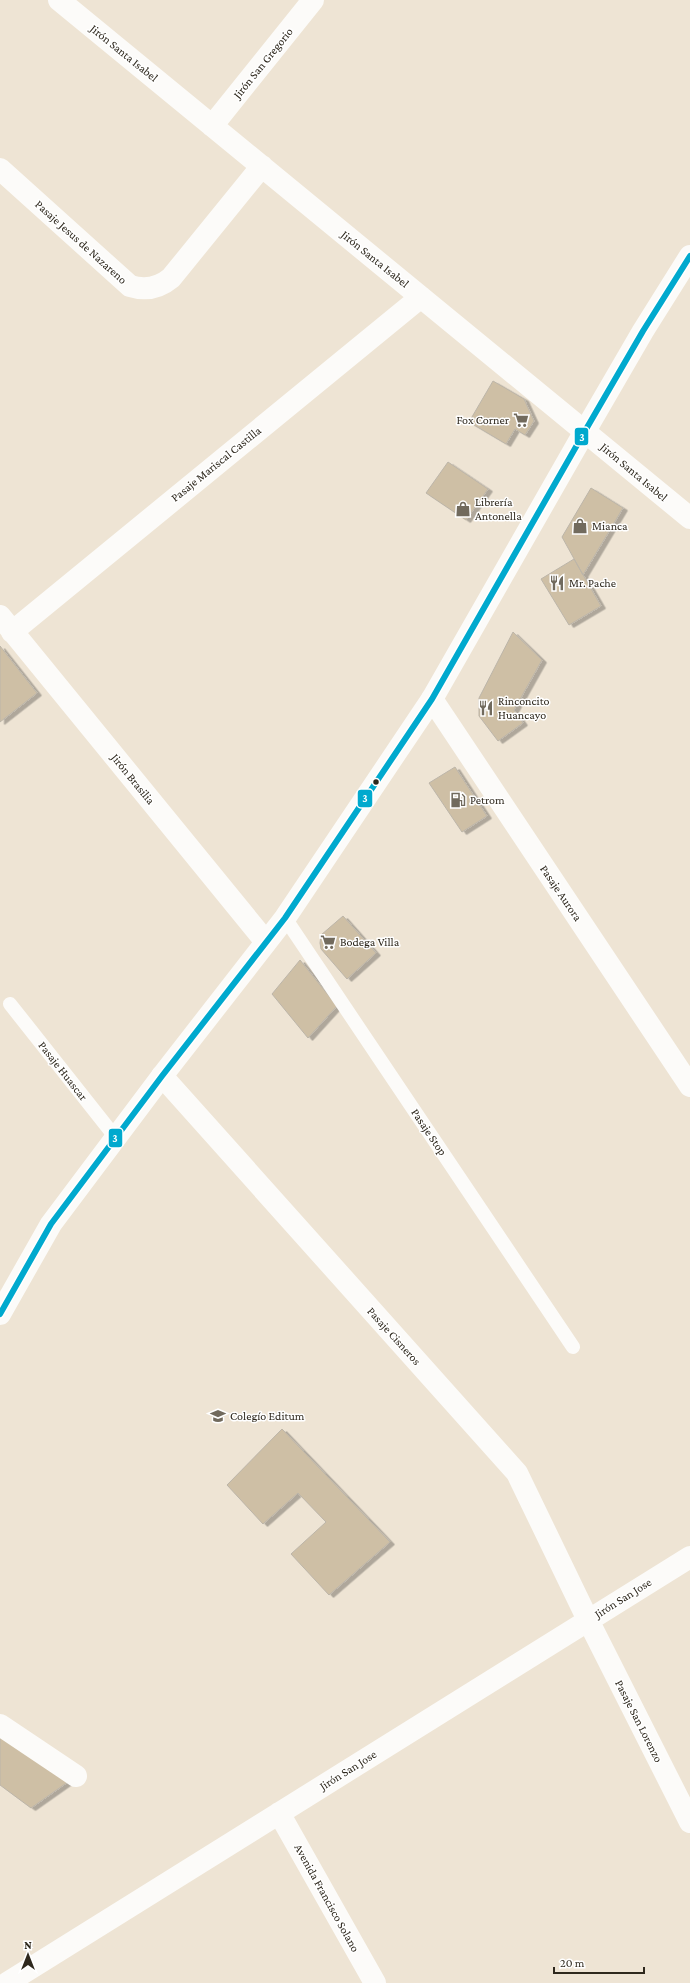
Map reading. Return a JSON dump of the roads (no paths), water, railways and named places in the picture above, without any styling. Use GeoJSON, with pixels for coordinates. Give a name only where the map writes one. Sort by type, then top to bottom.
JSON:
{"type":"FeatureCollection","features":[{"type":"Feature","properties":{"kind":"street","name":"Jirón Santa Isabel"},"geometry":{"type":"LineString","coordinates":[[59,0],[690,518]]}},
{"type":"Feature","properties":{"kind":"street","name":"Jirón San Gregorio"},"geometry":{"type":"LineString","coordinates":[[212,126],[313,0]]}},
{"type":"Feature","properties":{"kind":"street","name":"Pasaje Jesus de Nazareno"},"geometry":{"type":"LineString","coordinates":[[0,169],[130,286],[151,288],[164,284],[171,278],[262,166]]}},
{"type":"Feature","properties":{"kind":"street"},"geometry":{"type":"LineString","coordinates":[[0,1314],[51,1224],[162,1076],[285,918],[432,699],[643,331],[690,256]]}},
{"type":"Feature","properties":{"kind":"street","name":"Pasaje Mariscal Castilla"},"geometry":{"type":"LineString","coordinates":[[6,624],[421,297]]}},
{"type":"Feature","properties":{"kind":"street","name":"Jirón Brasilia"},"geometry":{"type":"LineString","coordinates":[[6,624],[266,942]]}},
{"type":"Feature","properties":{"kind":"street","name":"Pasaje Aurora"},"geometry":{"type":"LineString","coordinates":[[432,699],[690,1086]]}},
{"type":"Feature","properties":{"kind":"street","name":"Pasaje Cisneros"},"geometry":{"type":"LineString","coordinates":[[162,1076],[517,1473],[588,1620]]}},
{"type":"Feature","properties":{"kind":"street","name":"Jirón San Jose"},"geometry":{"type":"LineString","coordinates":[[7,1983],[690,1556]]}},
{"type":"Feature","properties":{"kind":"street","name":"Pasaje San Lorenzo"},"geometry":{"type":"LineString","coordinates":[[588,1620],[690,1822]]}},
{"type":"Feature","properties":{"kind":"street"},"geometry":{"type":"LineString","coordinates":[[0,1725],[76,1776]]}},
{"type":"Feature","properties":{"kind":"street","name":"Avenida Francisco Solano"},"geometry":{"type":"LineString","coordinates":[[279,1813],[375,1983]]}},
{"type":"Feature","properties":{"kind":"lane","name":"Pasaje Stop"},"geometry":{"type":"LineString","coordinates":[[285,918],[573,1347]]}},
{"type":"Feature","properties":{"kind":"lane","name":"Pasaje Huascar"},"geometry":{"type":"LineString","coordinates":[[10,1004],[116,1138]]}},
{"type":"Feature","properties":{"kind":"place","name":"Fox Corner"},"geometry":{"type":"Point","coordinates":[521,420]}},
{"type":"Feature","properties":{"kind":"place","name":"Librería Antonella"},"geometry":{"type":"Point","coordinates":[463,509]}},
{"type":"Feature","properties":{"kind":"place","name":"Mianca"},"geometry":{"type":"Point","coordinates":[580,526]}},
{"type":"Feature","properties":{"kind":"place","name":"Mr. Pache"},"geometry":{"type":"Point","coordinates":[557,583]}},
{"type":"Feature","properties":{"kind":"place","name":"Rinconcito Huancayo"},"geometry":{"type":"Point","coordinates":[486,708]}},
{"type":"Feature","properties":{"kind":"place","name":"Petrom"},"geometry":{"type":"Point","coordinates":[458,800]}},
{"type":"Feature","properties":{"kind":"place","name":"Bodega Villa"},"geometry":{"type":"Point","coordinates":[328,942]}},
{"type":"Feature","properties":{"kind":"place","name":"Colegío Editum"},"geometry":{"type":"Point","coordinates":[218,1416]}}]}
